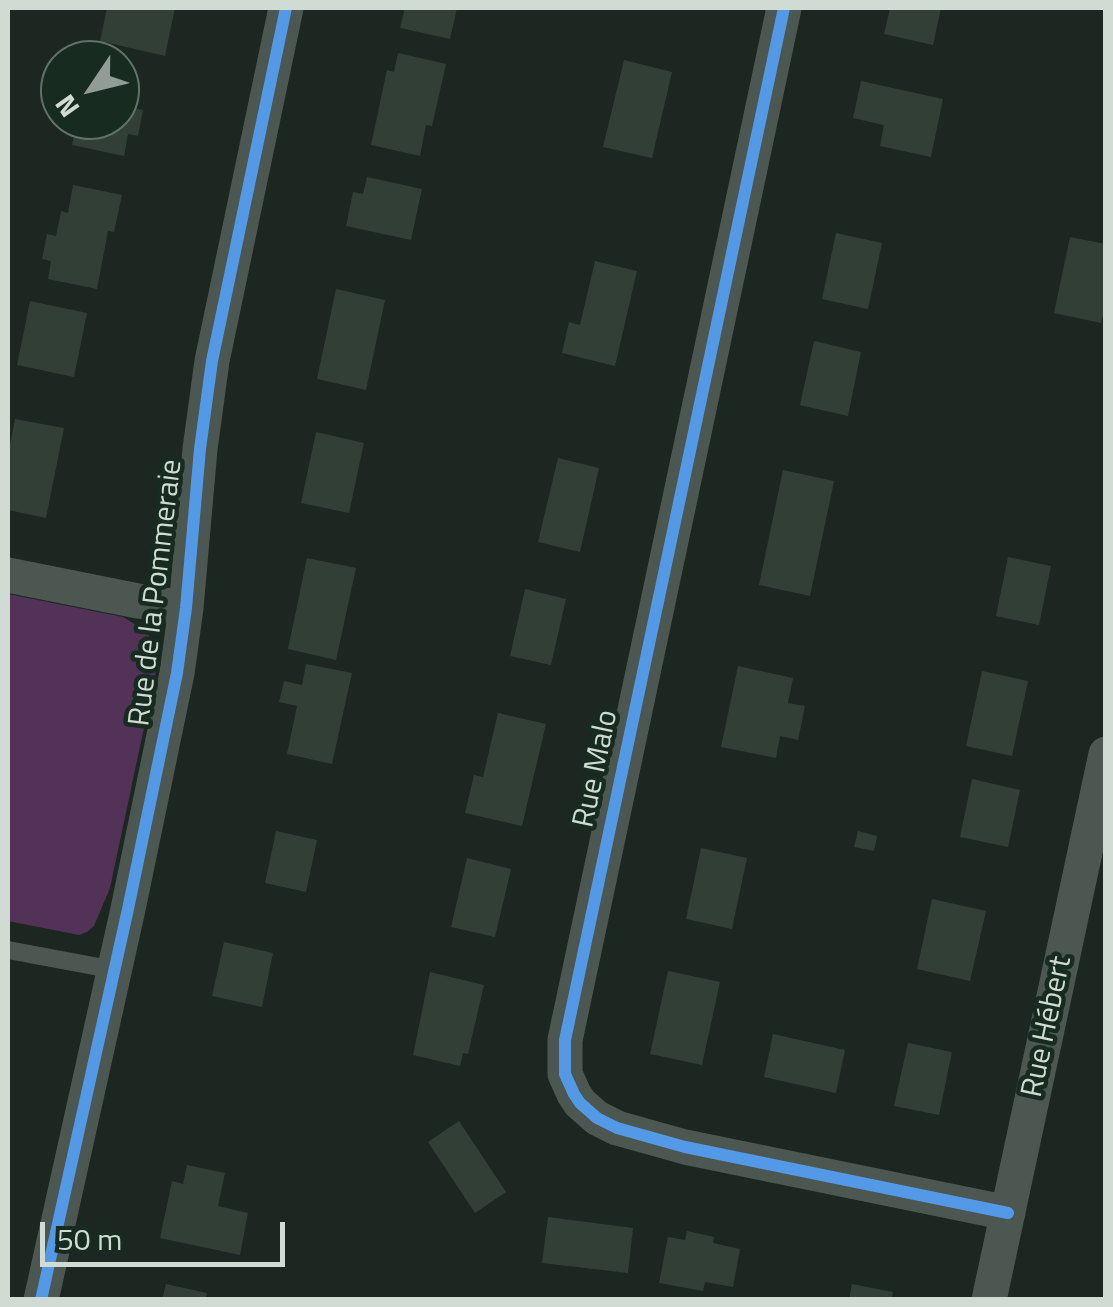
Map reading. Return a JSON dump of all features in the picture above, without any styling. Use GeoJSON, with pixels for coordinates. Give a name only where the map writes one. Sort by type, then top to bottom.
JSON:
{"type":"FeatureCollection","features":[{"type":"Feature","properties":{"kind":"street","name":"Rue de la Pommeraie"},"geometry":{"type":"LineString","coordinates":[[42,1300],[177,672],[212,361],[286,8]]}},
{"type":"Feature","properties":{"kind":"street","name":"Rue Malo"},"geometry":{"type":"LineString","coordinates":[[784,8],[565,1040],[566,1074],[580,1104],[617,1128],[685,1148],[1008,1212]]}},
{"type":"Feature","properties":{"kind":"street"},"geometry":{"type":"LineString","coordinates":[[8,574],[186,608]]}},
{"type":"Feature","properties":{"kind":"street","name":"Rue Hébert"},"geometry":{"type":"LineString","coordinates":[[989,1300],[1106,754]]}},
{"type":"Feature","properties":{"kind":"lane"},"geometry":{"type":"LineString","coordinates":[[8,950],[115,970]]}},
{"type":"Feature","properties":{"kind":"shaded area"},"geometry":{"type":"Polygon","coordinates":[[[8,594],[123,617],[146,631],[160,652],[110,888],[94,926],[79,935],[8,921],[8,594]]]}},
{"type":"Feature","properties":{"kind":"building"},"geometry":{"type":"Polygon","coordinates":[[[107,8],[175,8],[165,56],[140,50],[140,40],[100,40],[107,8]]]}},
{"type":"Feature","properties":{"kind":"building"},"geometry":{"type":"Polygon","coordinates":[[[405,8],[457,8],[450,39],[400,28],[405,8]]]}},
{"type":"Feature","properties":{"kind":"building"},"geometry":{"type":"Polygon","coordinates":[[[890,8],[941,8],[933,45],[884,34],[890,8]]]}},
{"type":"Feature","properties":{"kind":"building"},"geometry":{"type":"Polygon","coordinates":[[[398,53],[446,64],[432,126],[426,125],[420,156],[371,145],[387,70],[394,72],[398,53]]]}},
{"type":"Feature","properties":{"kind":"building"},"geometry":{"type":"Polygon","coordinates":[[[624,60],[672,72],[652,158],[603,147],[624,60]]]}},
{"type":"Feature","properties":{"kind":"building"},"geometry":{"type":"Polygon","coordinates":[[[861,81],[943,99],[931,157],[880,146],[884,125],[853,118],[861,81]]]}},
{"type":"Feature","properties":{"kind":"building"},"geometry":{"type":"Polygon","coordinates":[[[73,140],[127,140],[124,156],[72,145],[73,140]]]}},
{"type":"Feature","properties":{"kind":"building"},"geometry":{"type":"Polygon","coordinates":[[[367,177],[422,189],[411,240],[346,226],[353,192],[363,194],[367,177]]]}},
{"type":"Feature","properties":{"kind":"building"},"geometry":{"type":"Polygon","coordinates":[[[73,185],[122,195],[114,232],[108,231],[97,289],[48,279],[51,261],[42,259],[47,234],[56,236],[61,211],[68,213],[73,185]]]}},
{"type":"Feature","properties":{"kind":"building"},"geometry":{"type":"Polygon","coordinates":[[[836,233],[882,243],[868,309],[822,299],[836,233]]]}},
{"type":"Feature","properties":{"kind":"building"},"geometry":{"type":"Polygon","coordinates":[[[1070,237],[1106,244],[1106,304],[1101,323],[1054,313],[1070,237]]]}},
{"type":"Feature","properties":{"kind":"building"},"geometry":{"type":"Polygon","coordinates":[[[595,261],[637,271],[615,366],[562,353],[569,322],[580,325],[595,261]]]}},
{"type":"Feature","properties":{"kind":"building"},"geometry":{"type":"Polygon","coordinates":[[[336,289],[385,300],[366,390],[317,379],[336,289]]]}},
{"type":"Feature","properties":{"kind":"building"},"geometry":{"type":"Polygon","coordinates":[[[30,301],[87,313],[74,377],[17,365],[30,301]]]}},
{"type":"Feature","properties":{"kind":"building"},"geometry":{"type":"Polygon","coordinates":[[[814,341],[861,352],[848,416],[800,405],[814,341]]]}},
{"type":"Feature","properties":{"kind":"building"},"geometry":{"type":"Polygon","coordinates":[[[15,419],[64,428],[46,518],[8,510],[8,455],[15,419]]]}},
{"type":"Feature","properties":{"kind":"building"},"geometry":{"type":"Polygon","coordinates":[[[316,432],[364,443],[349,513],[301,503],[316,432]]]}},
{"type":"Feature","properties":{"kind":"building"},"geometry":{"type":"Polygon","coordinates":[[[558,458],[599,468],[580,552],[538,542],[558,458]]]}},
{"type":"Feature","properties":{"kind":"building"},"geometry":{"type":"Polygon","coordinates":[[[783,470],[834,481],[810,596],[759,585],[783,470]]]}},
{"type":"Feature","properties":{"kind":"building"},"geometry":{"type":"Polygon","coordinates":[[[1008,557],[1051,566],[1039,625],[996,616],[1008,557]]]}},
{"type":"Feature","properties":{"kind":"building"},"geometry":{"type":"Polygon","coordinates":[[[307,558],[356,568],[336,660],[288,649],[307,558]]]}},
{"type":"Feature","properties":{"kind":"building"},"geometry":{"type":"Polygon","coordinates":[[[525,589],[566,599],[551,665],[510,656],[525,589]]]}},
{"type":"Feature","properties":{"kind":"building"},"geometry":{"type":"Polygon","coordinates":[[[306,664],[352,673],[332,764],[287,754],[297,706],[279,702],[284,681],[302,685],[306,664]]]}},
{"type":"Feature","properties":{"kind":"building"},"geometry":{"type":"Polygon","coordinates":[[[738,666],[793,678],[788,703],[805,706],[798,740],[780,736],[776,758],[721,747],[738,666]]]}},
{"type":"Feature","properties":{"kind":"building"},"geometry":{"type":"Polygon","coordinates":[[[982,671],[1028,681],[1012,756],[966,746],[982,671]]]}},
{"type":"Feature","properties":{"kind":"building"},"geometry":{"type":"Polygon","coordinates":[[[498,713],[546,724],[522,826],[465,813],[474,775],[483,777],[498,713]]]}},
{"type":"Feature","properties":{"kind":"building"},"geometry":{"type":"Polygon","coordinates":[[[972,779],[1020,790],[1008,847],[960,837],[972,779]]]}},
{"type":"Feature","properties":{"kind":"building"},"geometry":{"type":"Polygon","coordinates":[[[276,831],[317,840],[306,892],[265,883],[276,831]]]}},
{"type":"Feature","properties":{"kind":"building"},"geometry":{"type":"Polygon","coordinates":[[[858,831],[877,836],[874,851],[854,847],[858,831]]]}},
{"type":"Feature","properties":{"kind":"building"},"geometry":{"type":"Polygon","coordinates":[[[701,848],[747,858],[732,929],[686,919],[701,848]]]}},
{"type":"Feature","properties":{"kind":"building"},"geometry":{"type":"Polygon","coordinates":[[[467,858],[511,869],[495,937],[451,927],[467,858]]]}},
{"type":"Feature","properties":{"kind":"building"},"geometry":{"type":"Polygon","coordinates":[[[932,899],[986,911],[970,981],[917,969],[932,899]]]}},
{"type":"Feature","properties":{"kind":"building"},"geometry":{"type":"Polygon","coordinates":[[[224,942],[273,953],[262,1007],[212,996],[224,942]]]}},
{"type":"Feature","properties":{"kind":"building"},"geometry":{"type":"Polygon","coordinates":[[[668,971],[720,982],[702,1065],[650,1054],[668,971]]]}},
{"type":"Feature","properties":{"kind":"building"},"geometry":{"type":"Polygon","coordinates":[[[430,972],[484,985],[468,1054],[463,1053],[460,1066],[413,1055],[430,972]]]}},
{"type":"Feature","properties":{"kind":"building"},"geometry":{"type":"Polygon","coordinates":[[[773,1034],[845,1050],[836,1093],[764,1077],[773,1034]]]}},
{"type":"Feature","properties":{"kind":"building"},"geometry":{"type":"Polygon","coordinates":[[[908,1043],[952,1052],[939,1115],[894,1106],[908,1043]]]}},
{"type":"Feature","properties":{"kind":"building"},"geometry":{"type":"Polygon","coordinates":[[[459,1121],[506,1192],[475,1213],[428,1142],[459,1121]]]}},
{"type":"Feature","properties":{"kind":"building"},"geometry":{"type":"Polygon","coordinates":[[[187,1165],[225,1173],[218,1206],[248,1213],[240,1255],[160,1238],[172,1181],[183,1184],[187,1165]]]}},
{"type":"Feature","properties":{"kind":"building"},"geometry":{"type":"Polygon","coordinates":[[[548,1217],[633,1228],[628,1273],[542,1263],[548,1217]]]}},
{"type":"Feature","properties":{"kind":"building"},"geometry":{"type":"Polygon","coordinates":[[[687,1231],[714,1237],[713,1243],[740,1249],[733,1287],[705,1282],[703,1291],[659,1283],[668,1237],[685,1240],[687,1231]]]}},
{"type":"Feature","properties":{"kind":"building"},"geometry":{"type":"Polygon","coordinates":[[[166,1284],[207,1293],[205,1300],[162,1300],[166,1284]]]}},
{"type":"Feature","properties":{"kind":"building"},"geometry":{"type":"Polygon","coordinates":[[[852,1284],[893,1292],[891,1300],[849,1300],[852,1284]]]}},
{"type":"Feature","properties":{"kind":"cycle path"},"geometry":{"type":"LineString","coordinates":[[41,1300],[177,673],[212,361],[286,8]]}},
{"type":"Feature","properties":{"kind":"cycle path"},"geometry":{"type":"LineString","coordinates":[[784,8],[565,1040],[565,1074],[580,1103],[617,1128],[685,1147],[1008,1213]]}}]}
